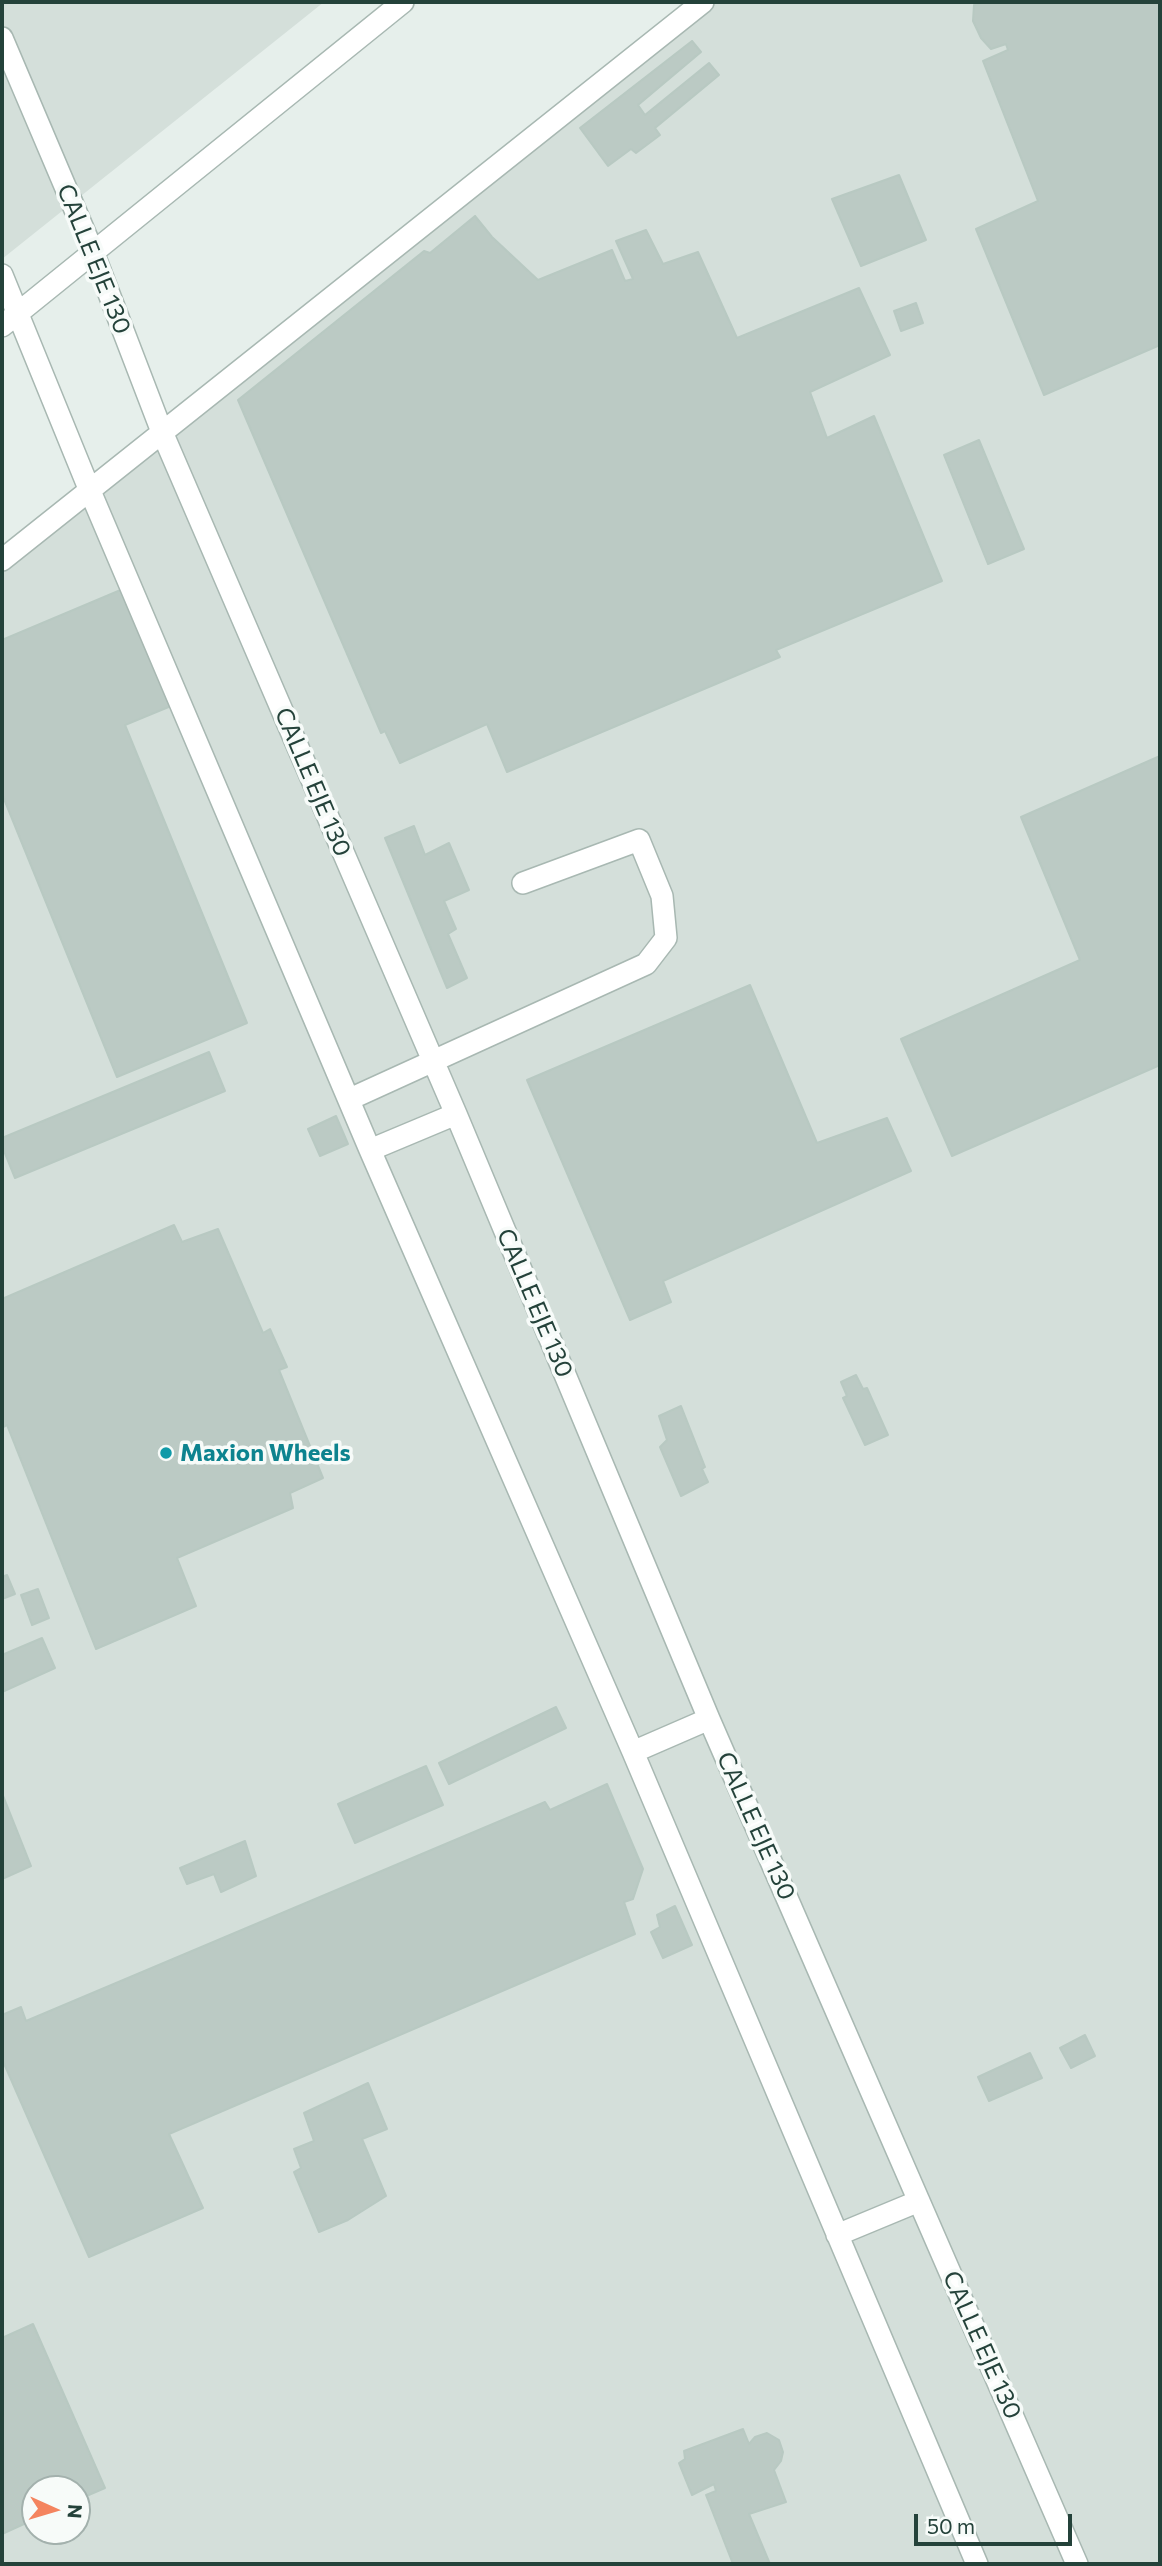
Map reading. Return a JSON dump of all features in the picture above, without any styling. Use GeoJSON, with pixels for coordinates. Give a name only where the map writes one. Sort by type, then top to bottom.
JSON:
{"type":"FeatureCollection","features":[{"type":"Feature","properties":{"kind":"street"},"geometry":{"type":"LineString","coordinates":[[10,320],[403,2]]}},
{"type":"Feature","properties":{"kind":"street"},"geometry":{"type":"LineString","coordinates":[[2,560],[702,2]]}},
{"type":"Feature","properties":{"kind":"street","name":"CALLE EJE 130"},"geometry":{"type":"LineString","coordinates":[[2,38],[93,252],[163,432],[456,1114],[709,1718],[1077,2564]]}},
{"type":"Feature","properties":{"kind":"street"},"geometry":{"type":"LineString","coordinates":[[2,275],[10,320],[90,491],[370,1150],[633,1752],[977,2564]]}},
{"type":"Feature","properties":{"kind":"street"},"geometry":{"type":"LineString","coordinates":[[350,1099],[646,964],[666,938],[662,896],[639,840],[523,883]]}},
{"type":"Feature","properties":{"kind":"street"},"geometry":{"type":"LineString","coordinates":[[370,1150],[456,1114]]}},
{"type":"Feature","properties":{"kind":"street"},"geometry":{"type":"LineString","coordinates":[[633,1752],[709,1718]]}},
{"type":"Feature","properties":{"kind":"street"},"geometry":{"type":"LineString","coordinates":[[837,2235],[919,2201]]}},
{"type":"Feature","properties":{"kind":"shaded area"},"geometry":{"type":"Polygon","coordinates":[[[2,2],[324,2],[2,259],[2,2]]]}},
{"type":"Feature","properties":{"kind":"shaded area"},"geometry":{"type":"Polygon","coordinates":[[[688,2],[1160,2],[1160,2564],[2,2564],[2,549],[688,2]]]}},
{"type":"Feature","properties":{"kind":"building"},"geometry":{"type":"Polygon","coordinates":[[[986,2],[1160,2],[1160,345],[1044,395],[976,229],[1038,201],[983,61],[1008,50],[1006,44],[991,49],[981,38],[973,21],[974,5],[986,2]]]}},
{"type":"Feature","properties":{"kind":"building"},"geometry":{"type":"Polygon","coordinates":[[[692,41],[701,52],[638,105],[645,115],[709,63],[719,75],[655,128],[660,135],[636,153],[631,149],[608,166],[580,128],[692,41]]]}},
{"type":"Feature","properties":{"kind":"building"},"geometry":{"type":"Polygon","coordinates":[[[899,175],[926,240],[861,266],[832,199],[899,175]]]}},
{"type":"Feature","properties":{"kind":"building"},"geometry":{"type":"Polygon","coordinates":[[[475,216],[492,237],[538,280],[612,250],[625,281],[633,279],[616,241],[646,230],[663,264],[698,252],[737,338],[859,288],[890,355],[810,392],[827,438],[874,416],[942,581],[776,650],[780,657],[507,772],[487,724],[400,763],[385,731],[381,733],[238,400],[424,251],[430,253],[475,216]]]}},
{"type":"Feature","properties":{"kind":"building"},"geometry":{"type":"Polygon","coordinates":[[[916,303],[923,323],[901,331],[894,311],[916,303]]]}},
{"type":"Feature","properties":{"kind":"building"},"geometry":{"type":"Polygon","coordinates":[[[979,440],[1024,549],[988,564],[944,455],[979,440]]]}},
{"type":"Feature","properties":{"kind":"building"},"geometry":{"type":"Polygon","coordinates":[[[123,589],[171,706],[125,725],[247,1023],[117,1077],[2,794],[2,640],[123,589]]]}},
{"type":"Feature","properties":{"kind":"building"},"geometry":{"type":"Polygon","coordinates":[[[1160,756],[1160,1065],[952,1156],[901,1039],[1080,960],[1021,817],[1160,756]]]}},
{"type":"Feature","properties":{"kind":"building"},"geometry":{"type":"Polygon","coordinates":[[[414,826],[425,855],[449,843],[469,890],[444,901],[456,929],[448,934],[467,978],[447,988],[385,838],[414,826]]]}},
{"type":"Feature","properties":{"kind":"building"},"geometry":{"type":"Polygon","coordinates":[[[750,985],[817,1143],[887,1118],[911,1171],[663,1281],[671,1302],[630,1320],[527,1080],[750,985]]]}},
{"type":"Feature","properties":{"kind":"building"},"geometry":{"type":"Polygon","coordinates":[[[209,1052],[225,1091],[15,1178],[2,1146],[2,1138],[209,1052]]]}},
{"type":"Feature","properties":{"kind":"building"},"geometry":{"type":"Polygon","coordinates":[[[336,1116],[348,1144],[320,1156],[308,1129],[336,1116]]]}},
{"type":"Feature","properties":{"kind":"building","name":"Maxion Wheels"},"geometry":{"type":"Polygon","coordinates":[[[174,1225],[182,1242],[218,1229],[263,1333],[270,1329],[287,1367],[279,1370],[323,1478],[290,1493],[293,1508],[177,1558],[196,1606],[96,1649],[7,1425],[2,1428],[2,1299],[174,1225]]]}},
{"type":"Feature","properties":{"kind":"building"},"geometry":{"type":"Polygon","coordinates":[[[856,1375],[863,1389],[867,1388],[888,1435],[865,1445],[843,1398],[847,1396],[841,1382],[856,1375]]]}},
{"type":"Feature","properties":{"kind":"building"},"geometry":{"type":"Polygon","coordinates":[[[681,1406],[705,1467],[702,1469],[708,1482],[681,1496],[660,1447],[667,1440],[659,1416],[681,1406]]]}},
{"type":"Feature","properties":{"kind":"building"},"geometry":{"type":"Polygon","coordinates":[[[7,1575],[15,1594],[2,1599],[2,1577],[7,1575]]]}},
{"type":"Feature","properties":{"kind":"building"},"geometry":{"type":"Polygon","coordinates":[[[38,1589],[49,1618],[32,1625],[21,1595],[38,1589]]]}},
{"type":"Feature","properties":{"kind":"building"},"geometry":{"type":"Polygon","coordinates":[[[42,1638],[55,1668],[2,1692],[2,1655],[42,1638]]]}},
{"type":"Feature","properties":{"kind":"building"},"geometry":{"type":"Polygon","coordinates":[[[556,1707],[566,1728],[449,1784],[439,1763],[556,1707]]]}},
{"type":"Feature","properties":{"kind":"building"},"geometry":{"type":"Polygon","coordinates":[[[426,1766],[443,1805],[355,1843],[338,1804],[426,1766]]]}},
{"type":"Feature","properties":{"kind":"building"},"geometry":{"type":"Polygon","coordinates":[[[607,1784],[643,1869],[633,1899],[624,1902],[635,1934],[169,2134],[203,2208],[89,2257],[2,2059],[2,2015],[21,2007],[26,2021],[545,1802],[550,1810],[607,1784]]]}},
{"type":"Feature","properties":{"kind":"building"},"geometry":{"type":"Polygon","coordinates":[[[2,1793],[31,1866],[2,1879],[2,1793]]]}},
{"type":"Feature","properties":{"kind":"building"},"geometry":{"type":"Polygon","coordinates":[[[245,1841],[256,1876],[221,1892],[214,1874],[187,1884],[180,1868],[245,1841]]]}},
{"type":"Feature","properties":{"kind":"building"},"geometry":{"type":"Polygon","coordinates":[[[675,1906],[692,1945],[663,1958],[651,1932],[660,1927],[657,1915],[675,1906]]]}},
{"type":"Feature","properties":{"kind":"building"},"geometry":{"type":"Polygon","coordinates":[[[1085,2035],[1095,2056],[1071,2068],[1060,2048],[1085,2035]]]}},
{"type":"Feature","properties":{"kind":"building"},"geometry":{"type":"Polygon","coordinates":[[[1030,2053],[1042,2078],[989,2101],[978,2077],[1030,2053]]]}},
{"type":"Feature","properties":{"kind":"building"},"geometry":{"type":"Polygon","coordinates":[[[368,2083],[387,2129],[362,2139],[386,2196],[348,2220],[319,2232],[294,2172],[301,2168],[294,2149],[314,2141],[304,2113],[368,2083]]]}},
{"type":"Feature","properties":{"kind":"building"},"geometry":{"type":"Polygon","coordinates":[[[33,2324],[105,2488],[91,2494],[91,2475],[21,2475],[21,2525],[2,2534],[2,2338],[33,2324]]]}},
{"type":"Feature","properties":{"kind":"building"},"geometry":{"type":"Polygon","coordinates":[[[743,2429],[749,2444],[755,2437],[767,2433],[779,2440],[783,2452],[781,2461],[774,2470],[786,2502],[749,2514],[770,2564],[733,2564],[706,2495],[716,2491],[714,2484],[692,2495],[679,2463],[685,2459],[684,2451],[743,2429]]]}},
{"type":"Feature","properties":{"kind":"place","name":"Maxion Wheels"},"geometry":{"type":"Point","coordinates":[166,1453]}}]}
